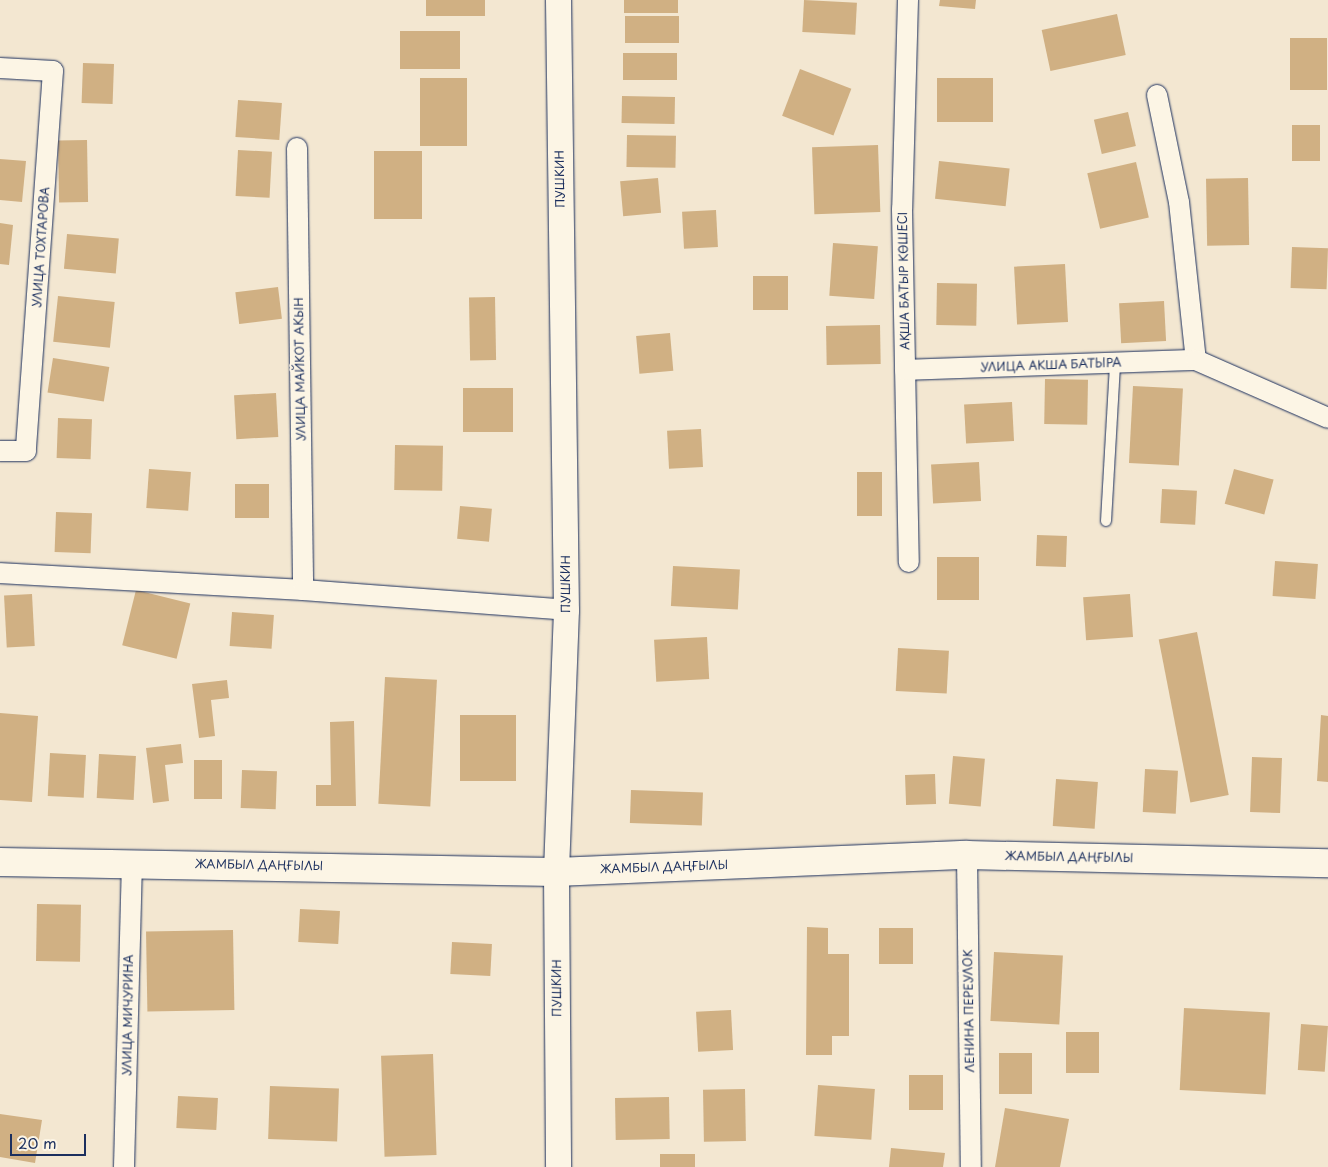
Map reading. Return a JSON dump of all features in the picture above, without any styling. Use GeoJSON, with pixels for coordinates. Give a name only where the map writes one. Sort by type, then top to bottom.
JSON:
{"type":"FeatureCollection","features":[{"type":"Feature","properties":{"kind":"main road","name":"ЖАМБЫЛ ДАҢҒЫЛЫ"},"geometry":{"type":"LineString","coordinates":[[0,862],[556,872],[967,855],[1328,863]]}},
{"type":"Feature","properties":{"kind":"street","name":"ПУШКИН"},"geometry":{"type":"LineString","coordinates":[[558,0],[566,610],[556,872],[558,1167]]}},
{"type":"Feature","properties":{"kind":"street","name":"АҚША БАТЫР КӨШЕСІ"},"geometry":{"type":"LineString","coordinates":[[908,0],[902,209],[908,562]]}},
{"type":"Feature","properties":{"kind":"street","name":"УЛИЦА ТОХТАРОВА"},"geometry":{"type":"LineString","coordinates":[[0,68],[53,71],[26,452],[0,451]]}},
{"type":"Feature","properties":{"kind":"street"},"geometry":{"type":"LineString","coordinates":[[1157,95],[1179,202],[1196,360]]}},
{"type":"Feature","properties":{"kind":"street","name":"УЛИЦА МАЙКОТ АКЫН"},"geometry":{"type":"LineString","coordinates":[[297,148],[303,590]]}},
{"type":"Feature","properties":{"kind":"street","name":"УЛИЦА АКША БАТЫРА"},"geometry":{"type":"LineString","coordinates":[[905,370],[1196,360],[1328,418]]}},
{"type":"Feature","properties":{"kind":"street"},"geometry":{"type":"LineString","coordinates":[[0,573],[303,590],[566,610]]}},
{"type":"Feature","properties":{"kind":"street","name":"ЛЕНИНА ПЕРЕУЛОК"},"geometry":{"type":"LineString","coordinates":[[967,855],[971,1167]]}},
{"type":"Feature","properties":{"kind":"street","name":"УЛИЦА МИЧУРИНА"},"geometry":{"type":"LineString","coordinates":[[124,1167],[132,863]]}},
{"type":"Feature","properties":{"kind":"lane"},"geometry":{"type":"LineString","coordinates":[[1106,521],[1115,363]]}},
{"type":"Feature","properties":{"kind":"building"},"geometry":{"type":"Polygon","coordinates":[[[426,0],[485,0],[485,16],[426,16],[426,0]]]}},
{"type":"Feature","properties":{"kind":"building"},"geometry":{"type":"Polygon","coordinates":[[[624,0],[678,0],[678,13],[624,13],[624,0]]]}},
{"type":"Feature","properties":{"kind":"building"},"geometry":{"type":"Polygon","coordinates":[[[804,0],[857,3],[855,35],[802,32],[804,0]]]}},
{"type":"Feature","properties":{"kind":"building"},"geometry":{"type":"Polygon","coordinates":[[[940,0],[976,0],[975,9],[939,6],[940,0]]]}},
{"type":"Feature","properties":{"kind":"building"},"geometry":{"type":"Polygon","coordinates":[[[1117,14],[1126,55],[1050,71],[1042,30],[1117,14]]]}},
{"type":"Feature","properties":{"kind":"building"},"geometry":{"type":"Polygon","coordinates":[[[625,16],[679,16],[679,43],[625,43],[625,16]]]}},
{"type":"Feature","properties":{"kind":"building"},"geometry":{"type":"Polygon","coordinates":[[[400,31],[460,31],[460,69],[400,69],[400,31]]]}},
{"type":"Feature","properties":{"kind":"building"},"geometry":{"type":"Polygon","coordinates":[[[1290,38],[1327,38],[1327,90],[1290,90],[1290,38]]]}},
{"type":"Feature","properties":{"kind":"building"},"geometry":{"type":"Polygon","coordinates":[[[623,53],[677,53],[677,80],[623,80],[623,53]]]}},
{"type":"Feature","properties":{"kind":"building"},"geometry":{"type":"Polygon","coordinates":[[[83,63],[114,64],[113,104],[82,103],[83,63]]]}},
{"type":"Feature","properties":{"kind":"building"},"geometry":{"type":"Polygon","coordinates":[[[800,69],[851,89],[833,135],[782,116],[800,69]]]}},
{"type":"Feature","properties":{"kind":"building"},"geometry":{"type":"Polygon","coordinates":[[[420,78],[467,78],[467,146],[420,146],[420,78]]]}},
{"type":"Feature","properties":{"kind":"building"},"geometry":{"type":"Polygon","coordinates":[[[937,78],[993,78],[993,122],[937,122],[937,78]]]}},
{"type":"Feature","properties":{"kind":"building"},"geometry":{"type":"Polygon","coordinates":[[[622,96],[675,97],[675,124],[622,123],[622,96]]]}},
{"type":"Feature","properties":{"kind":"building"},"geometry":{"type":"Polygon","coordinates":[[[238,100],[282,103],[279,140],[235,137],[238,100]]]}},
{"type":"Feature","properties":{"kind":"building"},"geometry":{"type":"Polygon","coordinates":[[[1128,112],[1136,146],[1102,154],[1094,120],[1128,112]]]}},
{"type":"Feature","properties":{"kind":"building"},"geometry":{"type":"Polygon","coordinates":[[[1292,125],[1320,125],[1320,161],[1292,161],[1292,125]]]}},
{"type":"Feature","properties":{"kind":"building"},"geometry":{"type":"Polygon","coordinates":[[[627,135],[676,136],[675,168],[626,167],[627,135]]]}},
{"type":"Feature","properties":{"kind":"building"},"geometry":{"type":"Polygon","coordinates":[[[87,140],[88,202],[59,202],[58,141],[87,140]]]}},
{"type":"Feature","properties":{"kind":"building"},"geometry":{"type":"Polygon","coordinates":[[[878,145],[880,212],[814,214],[812,147],[878,145]]]}},
{"type":"Feature","properties":{"kind":"building"},"geometry":{"type":"Polygon","coordinates":[[[238,150],[272,152],[270,198],[236,196],[238,150]]]}},
{"type":"Feature","properties":{"kind":"building"},"geometry":{"type":"Polygon","coordinates":[[[374,151],[422,151],[422,219],[374,219],[374,151]]]}},
{"type":"Feature","properties":{"kind":"building"},"geometry":{"type":"Polygon","coordinates":[[[0,159],[26,161],[22,202],[0,200],[0,159]]]}},
{"type":"Feature","properties":{"kind":"building"},"geometry":{"type":"Polygon","coordinates":[[[939,161],[1010,168],[1006,206],[935,199],[939,161]]]}},
{"type":"Feature","properties":{"kind":"building"},"geometry":{"type":"Polygon","coordinates":[[[1136,162],[1149,218],[1100,229],[1087,173],[1136,162]]]}},
{"type":"Feature","properties":{"kind":"building"},"geometry":{"type":"Polygon","coordinates":[[[658,178],[661,213],[623,216],[620,181],[658,178]]]}},
{"type":"Feature","properties":{"kind":"building"},"geometry":{"type":"Polygon","coordinates":[[[1248,178],[1249,245],[1207,246],[1206,179],[1248,178]]]}},
{"type":"Feature","properties":{"kind":"building"},"geometry":{"type":"Polygon","coordinates":[[[716,210],[718,247],[684,249],[682,212],[716,210]]]}},
{"type":"Feature","properties":{"kind":"building"},"geometry":{"type":"Polygon","coordinates":[[[0,223],[13,225],[9,265],[0,264],[0,223]]]}},
{"type":"Feature","properties":{"kind":"building"},"geometry":{"type":"Polygon","coordinates":[[[67,234],[119,239],[116,273],[64,269],[67,234]]]}},
{"type":"Feature","properties":{"kind":"building"},"geometry":{"type":"Polygon","coordinates":[[[833,243],[878,246],[874,299],[829,296],[833,243]]]}},
{"type":"Feature","properties":{"kind":"building"},"geometry":{"type":"Polygon","coordinates":[[[1292,247],[1328,248],[1327,289],[1291,288],[1292,247]]]}},
{"type":"Feature","properties":{"kind":"building"},"geometry":{"type":"Polygon","coordinates":[[[1065,264],[1068,322],[1017,325],[1014,267],[1065,264]]]}},
{"type":"Feature","properties":{"kind":"building"},"geometry":{"type":"Polygon","coordinates":[[[753,276],[788,276],[788,310],[753,310],[753,276]]]}},
{"type":"Feature","properties":{"kind":"building"},"geometry":{"type":"Polygon","coordinates":[[[937,283],[977,284],[976,326],[936,325],[937,283]]]}},
{"type":"Feature","properties":{"kind":"building"},"geometry":{"type":"Polygon","coordinates":[[[278,287],[282,319],[239,324],[235,292],[278,287]]]}},
{"type":"Feature","properties":{"kind":"building"},"geometry":{"type":"Polygon","coordinates":[[[58,296],[115,302],[110,348],[53,342],[58,296]]]}},
{"type":"Feature","properties":{"kind":"building"},"geometry":{"type":"Polygon","coordinates":[[[469,297],[495,297],[496,360],[470,360],[469,297]]]}},
{"type":"Feature","properties":{"kind":"building"},"geometry":{"type":"Polygon","coordinates":[[[1164,301],[1166,341],[1121,343],[1119,303],[1164,301]]]}},
{"type":"Feature","properties":{"kind":"building"},"geometry":{"type":"Polygon","coordinates":[[[880,325],[881,364],[827,365],[826,326],[880,325]]]}},
{"type":"Feature","properties":{"kind":"building"},"geometry":{"type":"Polygon","coordinates":[[[670,333],[673,371],[639,374],[636,336],[670,333]]]}},
{"type":"Feature","properties":{"kind":"building"},"geometry":{"type":"Polygon","coordinates":[[[53,358],[109,367],[104,401],[48,393],[53,358]]]}},
{"type":"Feature","properties":{"kind":"building"},"geometry":{"type":"Polygon","coordinates":[[[1045,379],[1088,380],[1087,425],[1044,424],[1045,379]]]}},
{"type":"Feature","properties":{"kind":"building"},"geometry":{"type":"Polygon","coordinates":[[[1133,386],[1183,389],[1179,466],[1129,463],[1133,386]]]}},
{"type":"Feature","properties":{"kind":"building"},"geometry":{"type":"Polygon","coordinates":[[[463,388],[513,388],[513,432],[463,432],[463,388]]]}},
{"type":"Feature","properties":{"kind":"building"},"geometry":{"type":"Polygon","coordinates":[[[276,393],[278,437],[236,439],[234,395],[276,393]]]}},
{"type":"Feature","properties":{"kind":"building"},"geometry":{"type":"Polygon","coordinates":[[[1012,402],[1014,441],[966,443],[964,405],[1012,402]]]}},
{"type":"Feature","properties":{"kind":"building"},"geometry":{"type":"Polygon","coordinates":[[[58,418],[92,419],[91,459],[57,458],[58,418]]]}},
{"type":"Feature","properties":{"kind":"building"},"geometry":{"type":"Polygon","coordinates":[[[701,429],[703,467],[669,469],[667,431],[701,429]]]}},
{"type":"Feature","properties":{"kind":"building"},"geometry":{"type":"Polygon","coordinates":[[[395,445],[443,446],[442,491],[394,490],[395,445]]]}},
{"type":"Feature","properties":{"kind":"building"},"geometry":{"type":"Polygon","coordinates":[[[979,462],[981,501],[933,503],[931,465],[979,462]]]}},
{"type":"Feature","properties":{"kind":"building"},"geometry":{"type":"Polygon","coordinates":[[[149,469],[191,472],[188,511],[146,508],[149,469]]]}},
{"type":"Feature","properties":{"kind":"building"},"geometry":{"type":"Polygon","coordinates":[[[1234,469],[1274,480],[1264,514],[1225,504],[1234,469]]]}},
{"type":"Feature","properties":{"kind":"building"},"geometry":{"type":"Polygon","coordinates":[[[857,472],[882,472],[882,516],[857,516],[857,472]]]}},
{"type":"Feature","properties":{"kind":"building"},"geometry":{"type":"Polygon","coordinates":[[[235,484],[269,484],[269,518],[235,518],[235,484]]]}},
{"type":"Feature","properties":{"kind":"building"},"geometry":{"type":"Polygon","coordinates":[[[1162,489],[1197,491],[1195,525],[1160,523],[1162,489]]]}},
{"type":"Feature","properties":{"kind":"building"},"geometry":{"type":"Polygon","coordinates":[[[460,506],[492,509],[489,542],[457,539],[460,506]]]}},
{"type":"Feature","properties":{"kind":"building"},"geometry":{"type":"Polygon","coordinates":[[[56,512],[92,513],[91,553],[55,552],[56,512]]]}},
{"type":"Feature","properties":{"kind":"building"},"geometry":{"type":"Polygon","coordinates":[[[1037,535],[1067,536],[1066,567],[1036,566],[1037,535]]]}},
{"type":"Feature","properties":{"kind":"building"},"geometry":{"type":"Polygon","coordinates":[[[937,557],[979,557],[979,600],[937,600],[937,557]]]}},
{"type":"Feature","properties":{"kind":"building"},"geometry":{"type":"Polygon","coordinates":[[[1275,561],[1318,564],[1315,599],[1273,596],[1275,561]]]}},
{"type":"Feature","properties":{"kind":"building"},"geometry":{"type":"Polygon","coordinates":[[[673,566],[740,570],[738,609],[671,606],[673,566]]]}},
{"type":"Feature","properties":{"kind":"building"},"geometry":{"type":"Polygon","coordinates":[[[136,590],[190,604],[177,659],[122,645],[136,590]]]}},
{"type":"Feature","properties":{"kind":"building"},"geometry":{"type":"Polygon","coordinates":[[[32,594],[35,646],[7,647],[4,595],[32,594]]]}},
{"type":"Feature","properties":{"kind":"building"},"geometry":{"type":"Polygon","coordinates":[[[1130,594],[1133,637],[1086,640],[1083,597],[1130,594]]]}},
{"type":"Feature","properties":{"kind":"building"},"geometry":{"type":"Polygon","coordinates":[[[232,612],[274,615],[272,649],[230,646],[232,612]]]}},
{"type":"Feature","properties":{"kind":"building"},"geometry":{"type":"Polygon","coordinates":[[[1197,632],[1229,795],[1190,802],[1159,639],[1197,632]]]}},
{"type":"Feature","properties":{"kind":"building"},"geometry":{"type":"Polygon","coordinates":[[[707,637],[709,679],[656,682],[654,640],[707,637]]]}},
{"type":"Feature","properties":{"kind":"building"},"geometry":{"type":"Polygon","coordinates":[[[898,648],[949,651],[947,694],[896,691],[898,648]]]}},
{"type":"Feature","properties":{"kind":"building"},"geometry":{"type":"Polygon","coordinates":[[[385,677],[437,680],[430,807],[378,804],[385,677]]]}},
{"type":"Feature","properties":{"kind":"building"},"geometry":{"type":"Polygon","coordinates":[[[227,680],[229,698],[211,700],[215,736],[199,738],[192,684],[227,680]]]}},
{"type":"Feature","properties":{"kind":"building"},"geometry":{"type":"Polygon","coordinates":[[[0,713],[38,716],[32,802],[0,800],[0,713]]]}},
{"type":"Feature","properties":{"kind":"building"},"geometry":{"type":"Polygon","coordinates":[[[460,715],[516,715],[516,781],[460,781],[460,715]]]}},
{"type":"Feature","properties":{"kind":"building"},"geometry":{"type":"Polygon","coordinates":[[[1321,715],[1328,716],[1328,782],[1317,781],[1321,715]]]}},
{"type":"Feature","properties":{"kind":"building"},"geometry":{"type":"Polygon","coordinates":[[[354,721],[356,806],[316,806],[316,785],[331,785],[330,722],[354,721]]]}},
{"type":"Feature","properties":{"kind":"building"},"geometry":{"type":"Polygon","coordinates":[[[181,744],[183,763],[165,765],[169,801],[153,803],[146,748],[181,744]]]}},
{"type":"Feature","properties":{"kind":"building"},"geometry":{"type":"Polygon","coordinates":[[[50,753],[86,755],[84,798],[48,796],[50,753]]]}},
{"type":"Feature","properties":{"kind":"building"},"geometry":{"type":"Polygon","coordinates":[[[99,754],[136,756],[134,800],[97,798],[99,754]]]}},
{"type":"Feature","properties":{"kind":"building"},"geometry":{"type":"Polygon","coordinates":[[[953,756],[985,759],[981,807],[949,804],[953,756]]]}},
{"type":"Feature","properties":{"kind":"building"},"geometry":{"type":"Polygon","coordinates":[[[1252,757],[1282,758],[1280,813],[1250,812],[1252,757]]]}},
{"type":"Feature","properties":{"kind":"building"},"geometry":{"type":"Polygon","coordinates":[[[194,760],[222,760],[222,799],[194,799],[194,760]]]}},
{"type":"Feature","properties":{"kind":"building"},"geometry":{"type":"Polygon","coordinates":[[[1145,769],[1178,771],[1176,814],[1143,812],[1145,769]]]}},
{"type":"Feature","properties":{"kind":"building"},"geometry":{"type":"Polygon","coordinates":[[[242,770],[277,771],[276,809],[241,808],[242,770]]]}},
{"type":"Feature","properties":{"kind":"building"},"geometry":{"type":"Polygon","coordinates":[[[935,774],[936,804],[906,805],[905,775],[935,774]]]}},
{"type":"Feature","properties":{"kind":"building"},"geometry":{"type":"Polygon","coordinates":[[[1056,779],[1098,782],[1095,829],[1053,826],[1056,779]]]}},
{"type":"Feature","properties":{"kind":"building"},"geometry":{"type":"Polygon","coordinates":[[[631,790],[703,793],[702,825],[630,823],[631,790]]]}},
{"type":"Feature","properties":{"kind":"building"},"geometry":{"type":"Polygon","coordinates":[[[37,904],[81,905],[80,962],[36,961],[37,904]]]}},
{"type":"Feature","properties":{"kind":"building"},"geometry":{"type":"Polygon","coordinates":[[[300,909],[340,911],[338,944],[298,942],[300,909]]]}},
{"type":"Feature","properties":{"kind":"building"},"geometry":{"type":"Polygon","coordinates":[[[807,927],[828,928],[828,954],[849,954],[849,1036],[832,1036],[832,1055],[806,1055],[807,927]]]}},
{"type":"Feature","properties":{"kind":"building"},"geometry":{"type":"Polygon","coordinates":[[[879,928],[913,928],[913,964],[879,964],[879,928]]]}},
{"type":"Feature","properties":{"kind":"building"},"geometry":{"type":"Polygon","coordinates":[[[233,930],[234,1010],[147,1012],[146,932],[233,930]]]}},
{"type":"Feature","properties":{"kind":"building"},"geometry":{"type":"Polygon","coordinates":[[[452,942],[492,944],[490,976],[450,974],[452,942]]]}},
{"type":"Feature","properties":{"kind":"building"},"geometry":{"type":"Polygon","coordinates":[[[994,952],[1063,956],[1059,1025],[990,1021],[994,952]]]}},
{"type":"Feature","properties":{"kind":"building"},"geometry":{"type":"Polygon","coordinates":[[[1184,1008],[1270,1013],[1266,1094],[1180,1090],[1184,1008]]]}},
{"type":"Feature","properties":{"kind":"building"},"geometry":{"type":"Polygon","coordinates":[[[731,1010],[733,1050],[698,1052],[696,1012],[731,1010]]]}},
{"type":"Feature","properties":{"kind":"building"},"geometry":{"type":"Polygon","coordinates":[[[1301,1024],[1328,1026],[1325,1072],[1298,1070],[1301,1024]]]}},
{"type":"Feature","properties":{"kind":"building"},"geometry":{"type":"Polygon","coordinates":[[[1066,1032],[1099,1032],[1099,1073],[1066,1073],[1066,1032]]]}},
{"type":"Feature","properties":{"kind":"building"},"geometry":{"type":"Polygon","coordinates":[[[999,1053],[1032,1053],[1032,1094],[999,1094],[999,1053]]]}},
{"type":"Feature","properties":{"kind":"building"},"geometry":{"type":"Polygon","coordinates":[[[433,1054],[437,1155],[385,1157],[381,1056],[433,1054]]]}},
{"type":"Feature","properties":{"kind":"building"},"geometry":{"type":"Polygon","coordinates":[[[909,1075],[943,1075],[943,1110],[909,1110],[909,1075]]]}},
{"type":"Feature","properties":{"kind":"building"},"geometry":{"type":"Polygon","coordinates":[[[818,1085],[875,1089],[871,1140],[814,1136],[818,1085]]]}},
{"type":"Feature","properties":{"kind":"building"},"geometry":{"type":"Polygon","coordinates":[[[270,1086],[339,1088],[337,1141],[268,1139],[270,1086]]]}},
{"type":"Feature","properties":{"kind":"building"},"geometry":{"type":"Polygon","coordinates":[[[745,1089],[746,1141],[704,1142],[703,1090],[745,1089]]]}},
{"type":"Feature","properties":{"kind":"building"},"geometry":{"type":"Polygon","coordinates":[[[178,1096],[218,1098],[216,1130],[176,1128],[178,1096]]]}},
{"type":"Feature","properties":{"kind":"building"},"geometry":{"type":"Polygon","coordinates":[[[669,1097],[670,1139],[616,1140],[615,1098],[669,1097]]]}},
{"type":"Feature","properties":{"kind":"building"},"geometry":{"type":"Polygon","coordinates":[[[1005,1108],[1069,1119],[1060,1167],[995,1167],[1005,1108]]]}},
{"type":"Feature","properties":{"kind":"building"},"geometry":{"type":"Polygon","coordinates":[[[0,1114],[42,1120],[35,1163],[0,1157],[0,1114]]]}},
{"type":"Feature","properties":{"kind":"building"},"geometry":{"type":"Polygon","coordinates":[[[891,1148],[945,1153],[943,1167],[889,1167],[891,1148]]]}},
{"type":"Feature","properties":{"kind":"building"},"geometry":{"type":"Polygon","coordinates":[[[660,1154],[695,1154],[695,1167],[660,1167],[660,1154]]]}}]}
